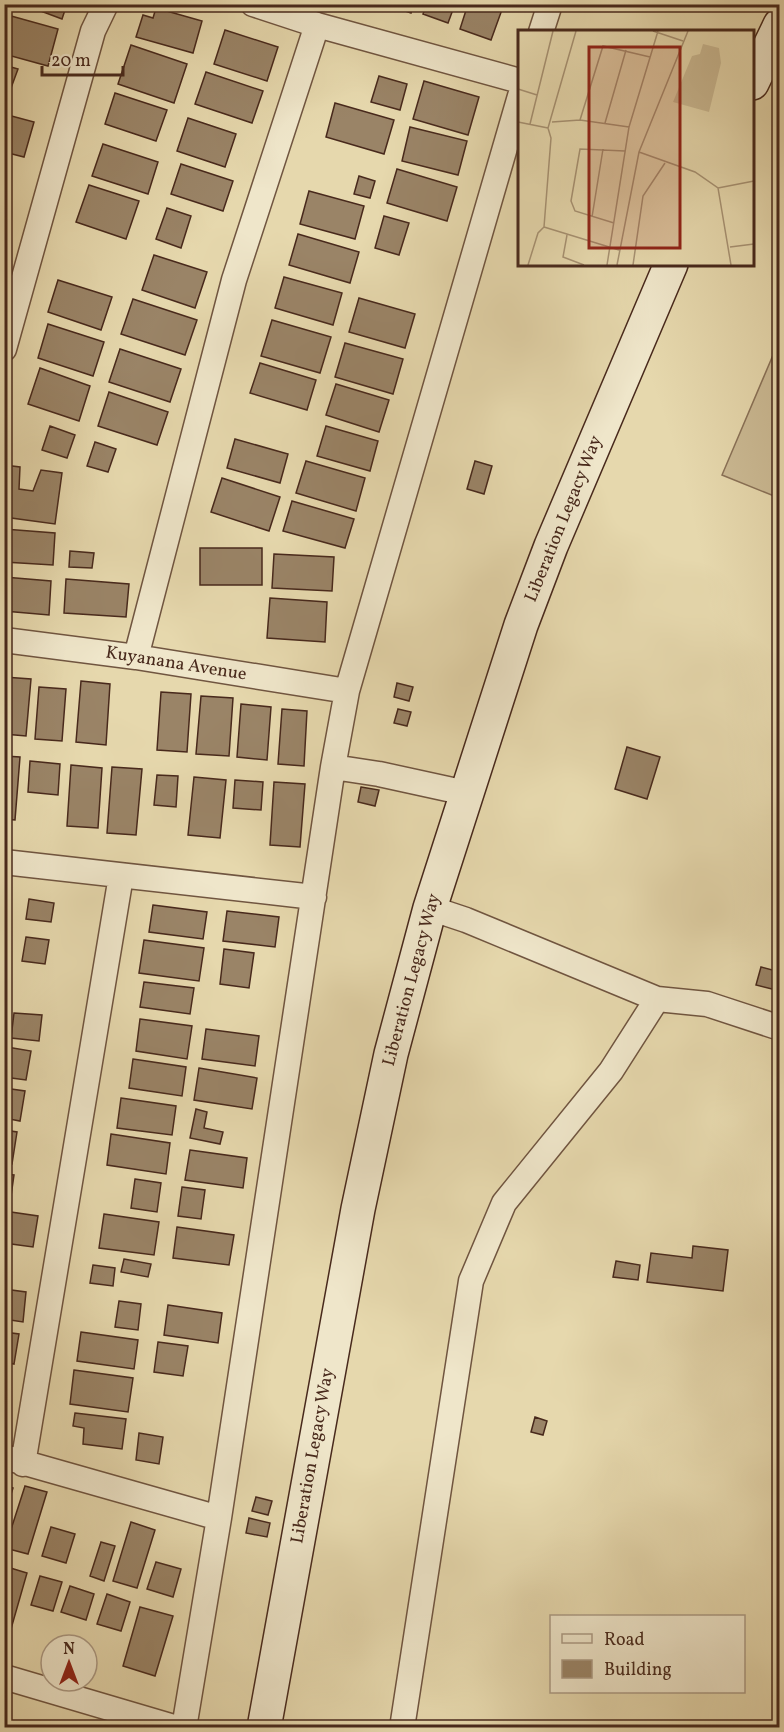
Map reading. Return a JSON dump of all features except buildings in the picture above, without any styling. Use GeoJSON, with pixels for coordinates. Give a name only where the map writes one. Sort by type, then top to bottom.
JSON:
{"type":"FeatureCollection","features":[{"type":"Feature","properties":{"kind":"main road"},"geometry":{"type":"LineString","coordinates":[[754,81],[780,25]]}},
{"type":"Feature","properties":{"kind":"main road","name":"Liberation Legacy Way"},"geometry":{"type":"LineString","coordinates":[[264,1728],[358,1209],[391,1054],[430,908],[518,635],[551,546],[670,266]]}},
{"type":"Feature","properties":{"kind":"street"},"geometry":{"type":"LineString","coordinates":[[4,349],[93,31],[106,4]]}},
{"type":"Feature","properties":{"kind":"street"},"geometry":{"type":"LineString","coordinates":[[253,4],[317,25],[518,80]]}},
{"type":"Feature","properties":{"kind":"street"},"geometry":{"type":"LineString","coordinates":[[542,30],[550,4]]}},
{"type":"Feature","properties":{"kind":"street"},"geometry":{"type":"LineString","coordinates":[[136,657],[234,280],[317,25]]}},
{"type":"Feature","properties":{"kind":"street"},"geometry":{"type":"LineString","coordinates":[[184,1728],[219,1518],[333,767],[347,691],[518,103]]}},
{"type":"Feature","properties":{"kind":"street","name":"Kuyanana Avenue"},"geometry":{"type":"LineString","coordinates":[[4,640],[136,657],[347,691]]}},
{"type":"Feature","properties":{"kind":"street"},"geometry":{"type":"LineString","coordinates":[[333,767],[379,774],[466,793]]}},
{"type":"Feature","properties":{"kind":"street"},"geometry":{"type":"LineString","coordinates":[[4,862],[314,897]]}},
{"type":"Feature","properties":{"kind":"street"},"geometry":{"type":"LineString","coordinates":[[121,876],[14,1460],[219,1518]]}},
{"type":"Feature","properties":{"kind":"street"},"geometry":{"type":"LineString","coordinates":[[430,908],[466,920],[657,999],[707,1004],[780,1028]]}},
{"type":"Feature","properties":{"kind":"street"},"geometry":{"type":"LineString","coordinates":[[402,1728],[471,1281],[504,1203],[611,1071],[657,999]]}},
{"type":"Feature","properties":{"kind":"street"},"geometry":{"type":"LineString","coordinates":[[4,1677],[177,1728]]}},
{"type":"Feature","properties":{"kind":"shaded area"},"geometry":{"type":"Polygon","coordinates":[[[779,341],[779,498],[722,475],[779,341]]]}}]}
